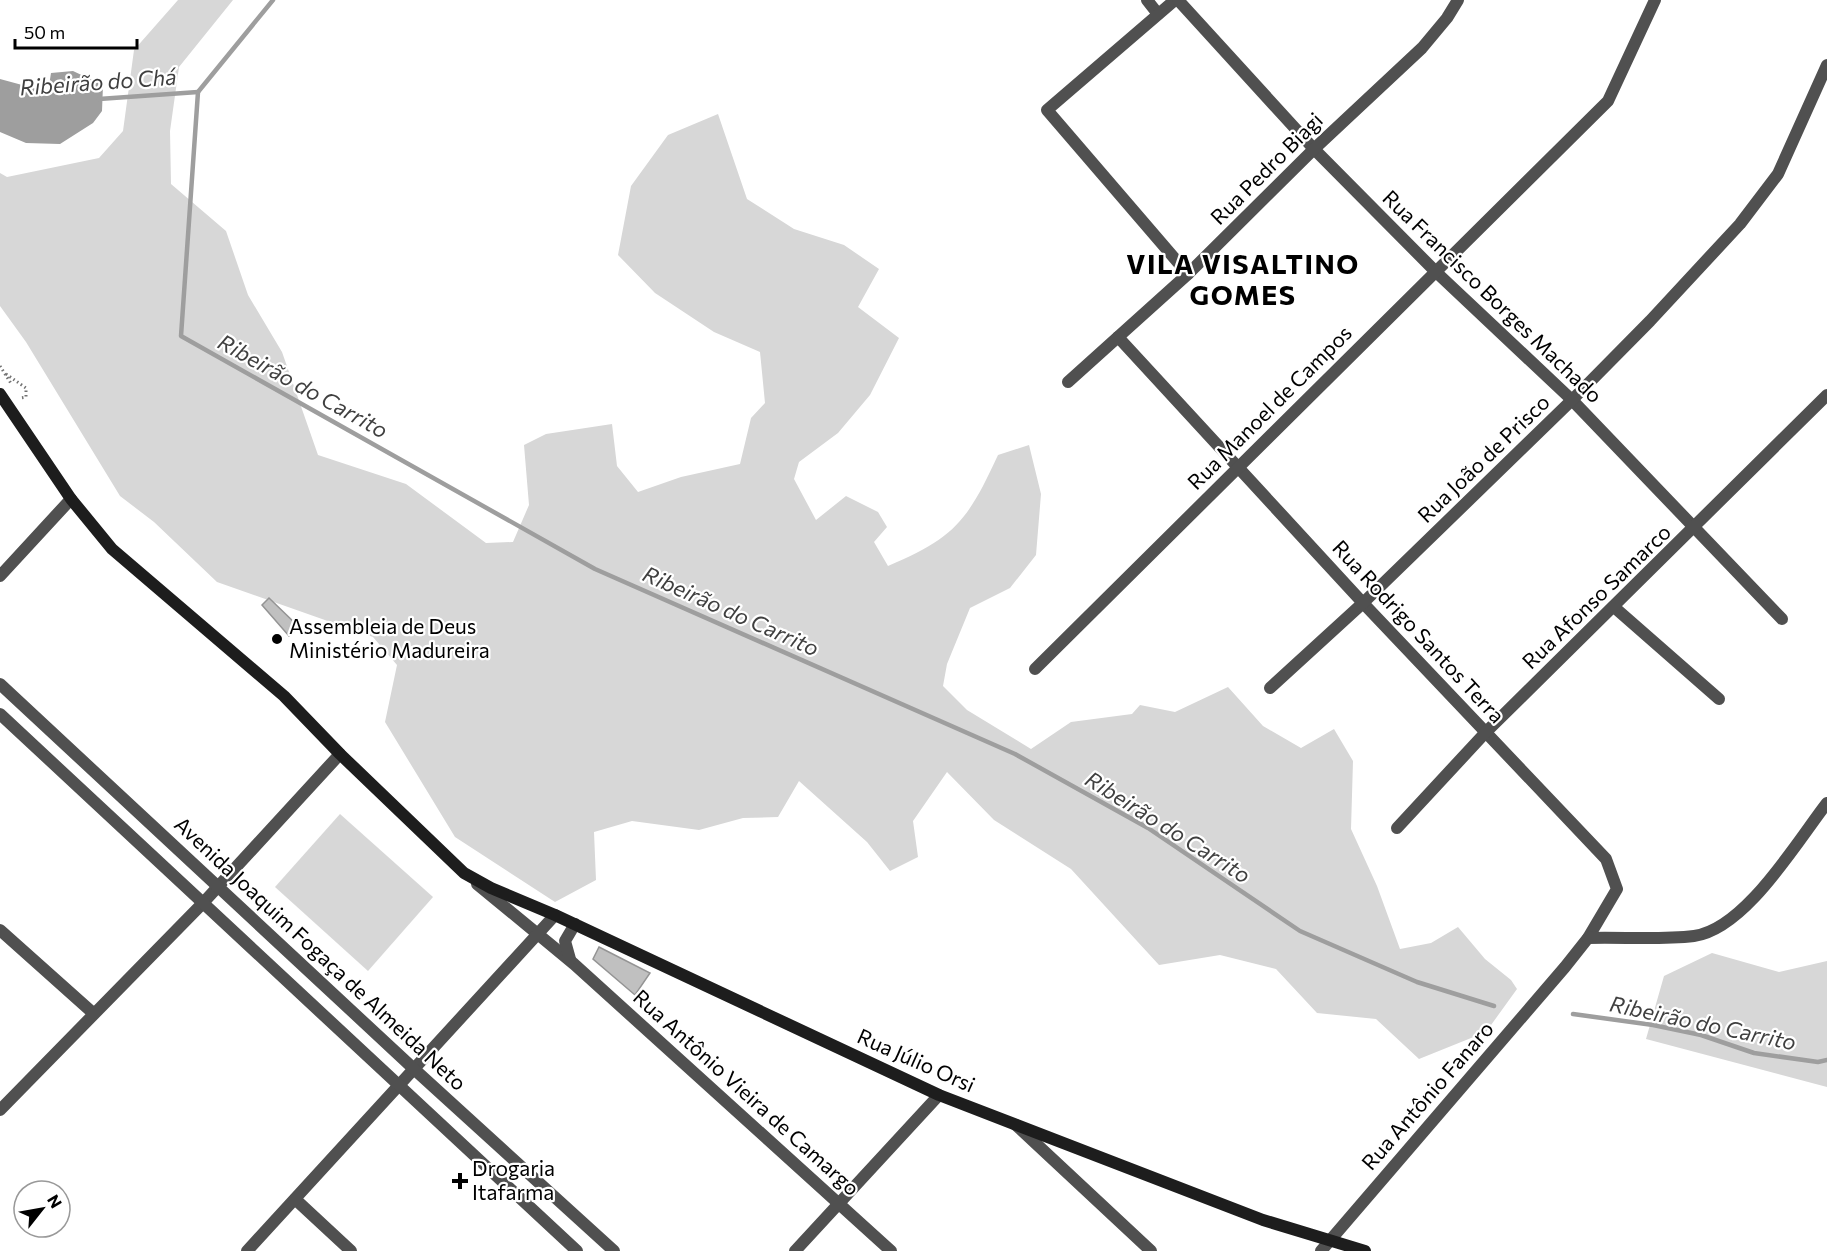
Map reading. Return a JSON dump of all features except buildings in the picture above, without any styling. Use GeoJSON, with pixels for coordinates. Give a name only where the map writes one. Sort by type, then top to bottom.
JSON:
{"type":"FeatureCollection","features":[{"type":"Feature","properties":{"kind":"main road","name":"Rua Júlio Orsi"},"geometry":{"type":"LineString","coordinates":[[0,394],[71,499],[112,549],[284,696],[340,754],[464,873],[491,888],[575,924],[939,1095],[1263,1220],[1365,1251]]}},
{"type":"Feature","properties":{"kind":"street"},"geometry":{"type":"LineString","coordinates":[[1147,0],[1158,14]]}},
{"type":"Feature","properties":{"kind":"street"},"geometry":{"type":"LineString","coordinates":[[1177,0],[1047,110],[1188,274]]}},
{"type":"Feature","properties":{"kind":"street","name":"Rua Francisco Borges Machado"},"geometry":{"type":"LineString","coordinates":[[1177,0],[1314,149],[1436,272],[1572,400],[1782,619]]}},
{"type":"Feature","properties":{"kind":"street","name":"Rua Pedro Biagi"},"geometry":{"type":"LineString","coordinates":[[1068,382],[1188,274],[1314,149],[1422,48],[1447,18],[1458,0]]}},
{"type":"Feature","properties":{"kind":"street","name":"Rua Manoel de Campos"},"geometry":{"type":"LineString","coordinates":[[1035,669],[1608,100],[1655,0]]}},
{"type":"Feature","properties":{"kind":"street","name":"Rua João de Prisco"},"geometry":{"type":"LineString","coordinates":[[1270,688],[1363,603],[1572,400],[1650,321],[1740,224],[1778,174],[1827,65]]}},
{"type":"Feature","properties":{"kind":"street","name":"Rua Rodrigo Santos Terra"},"geometry":{"type":"LineString","coordinates":[[1118,337],[1363,603],[1606,859],[1617,889],[1588,938],[1565,967]]}},
{"type":"Feature","properties":{"kind":"street","name":"Rua Afonso Samarco"},"geometry":{"type":"LineString","coordinates":[[1397,828],[1486,732],[1825,402]]}},
{"type":"Feature","properties":{"kind":"street"},"geometry":{"type":"LineString","coordinates":[[0,576],[71,499]]}},
{"type":"Feature","properties":{"kind":"street"},"geometry":{"type":"LineString","coordinates":[[1614,607],[1719,699]]}},
{"type":"Feature","properties":{"kind":"street","name":"Avenida Joaquim Fogaça de Almeida Neto"},"geometry":{"type":"LineString","coordinates":[[0,684],[219,885],[414,1069],[614,1251]]}},
{"type":"Feature","properties":{"kind":"street","name":"Avenida Joaquim Fogaça de Almeida Neto"},"geometry":{"type":"LineString","coordinates":[[0,714],[578,1251]]}},
{"type":"Feature","properties":{"kind":"street"},"geometry":{"type":"LineString","coordinates":[[0,1110],[203,903],[340,754]]}},
{"type":"Feature","properties":{"kind":"street"},"geometry":{"type":"LineString","coordinates":[[1588,938],[1695,936],[1720,928],[1746,908],[1827,803]]}},
{"type":"Feature","properties":{"kind":"street","name":"Rua Antônio Vieira de Camargo"},"geometry":{"type":"LineString","coordinates":[[464,873],[574,964],[891,1251]]}},
{"type":"Feature","properties":{"kind":"street"},"geometry":{"type":"LineString","coordinates":[[247,1251],[555,915]]}},
{"type":"Feature","properties":{"kind":"street"},"geometry":{"type":"LineString","coordinates":[[574,964],[565,947],[565,940],[575,924]]}},
{"type":"Feature","properties":{"kind":"street"},"geometry":{"type":"LineString","coordinates":[[0,930],[93,1013]]}},
{"type":"Feature","properties":{"kind":"street","name":"Rua Antônio Fanaro"},"geometry":{"type":"LineString","coordinates":[[1321,1251],[1565,967]]}},
{"type":"Feature","properties":{"kind":"street"},"geometry":{"type":"LineString","coordinates":[[795,1251],[939,1095]]}},
{"type":"Feature","properties":{"kind":"street"},"geometry":{"type":"LineString","coordinates":[[1012,1122],[1151,1251]]}},
{"type":"Feature","properties":{"kind":"street"},"geometry":{"type":"LineString","coordinates":[[295,1199],[351,1251]]}},
{"type":"Feature","properties":{"kind":"path"},"geometry":{"type":"LineString","coordinates":[[0,366],[14,389]]}},
{"type":"Feature","properties":{"kind":"path"},"geometry":{"type":"LineString","coordinates":[[6,374],[26,388],[26,397],[18,397]]}},
{"type":"Feature","properties":{"kind":"shaded area"},"geometry":{"type":"Polygon","coordinates":[[[178,0],[233,0],[179,67],[170,131],[171,184],[226,231],[248,295],[282,352],[318,455],[406,484],[486,543],[513,542],[529,505],[524,445],[546,434],[612,424],[617,466],[638,492],[681,477],[740,464],[751,418],[765,403],[760,352],[714,332],[655,293],[618,255],[631,186],[668,135],[718,114],[747,199],[794,229],[844,245],[879,269],[858,307],[899,338],[870,395],[838,433],[799,462],[794,479],[816,520],[846,496],[878,512],[887,527],[874,542],[888,566],[911,556],[944,536],[957,524],[978,496],[998,455],[1029,445],[1041,494],[1036,555],[1010,588],[970,608],[947,664],[943,686],[967,710],[1031,749],[1071,722],[1132,714],[1140,705],[1175,712],[1228,687],[1263,726],[1301,748],[1334,729],[1353,761],[1351,829],[1377,886],[1400,949],[1431,943],[1458,927],[1485,959],[1511,980],[1517,989],[1486,1032],[1419,1059],[1376,1019],[1317,1013],[1276,969],[1220,955],[1159,965],[1071,869],[994,820],[947,772],[913,821],[918,857],[890,871],[867,842],[799,781],[778,817],[743,818],[699,830],[632,821],[594,832],[596,880],[555,902],[455,837],[385,722],[397,665],[373,637],[217,582],[154,522],[120,496],[26,342],[0,306],[0,173],[7,177],[99,158],[123,131],[134,50],[178,0]]]}},
{"type":"Feature","properties":{"kind":"shaded area"},"geometry":{"type":"Polygon","coordinates":[[[73,71],[103,85],[102,111],[93,123],[60,144],[26,143],[0,132],[0,79],[48,92],[51,73],[73,71]]]}},
{"type":"Feature","properties":{"kind":"shaded area"},"geometry":{"type":"Polygon","coordinates":[[[340,814],[433,897],[368,971],[275,887],[340,814]]]}},
{"type":"Feature","properties":{"kind":"shaded area"},"geometry":{"type":"Polygon","coordinates":[[[1712,953],[1779,972],[1827,961],[1827,1087],[1646,1039],[1664,976],[1712,953]]]}},
{"type":"Feature","properties":{"kind":"waterway"},"geometry":{"type":"LineString","coordinates":[[198,92],[273,0]]}},
{"type":"Feature","properties":{"kind":"waterway","name":"Ribeirão do Carrito"},"geometry":{"type":"LineString","coordinates":[[198,92],[181,336],[595,569],[1015,754],[1148,828],[1300,931],[1417,982],[1494,1006]]}},
{"type":"Feature","properties":{"kind":"waterway","name":"Ribeirão do Chá"},"geometry":{"type":"LineString","coordinates":[[99,99],[198,92]]}},
{"type":"Feature","properties":{"kind":"waterway","name":"Ribeirão do Carrito"},"geometry":{"type":"LineString","coordinates":[[1573,1014],[1653,1025],[1701,1035],[1754,1053],[1818,1062],[1827,1060]]}},
{"type":"Feature","properties":{"kind":"place","name":"Assembleia de Deus Ministério Madureira"},"geometry":{"type":"Point","coordinates":[277,639]}},
{"type":"Feature","properties":{"kind":"place","name":"Drogaria Itafarma"},"geometry":{"type":"Point","coordinates":[460,1181]}},
{"type":"Feature","properties":{"kind":"district","name":"VILA VISALTINO GOMES"},"geometry":{"type":"Point","coordinates":[1243,280]}}]}
